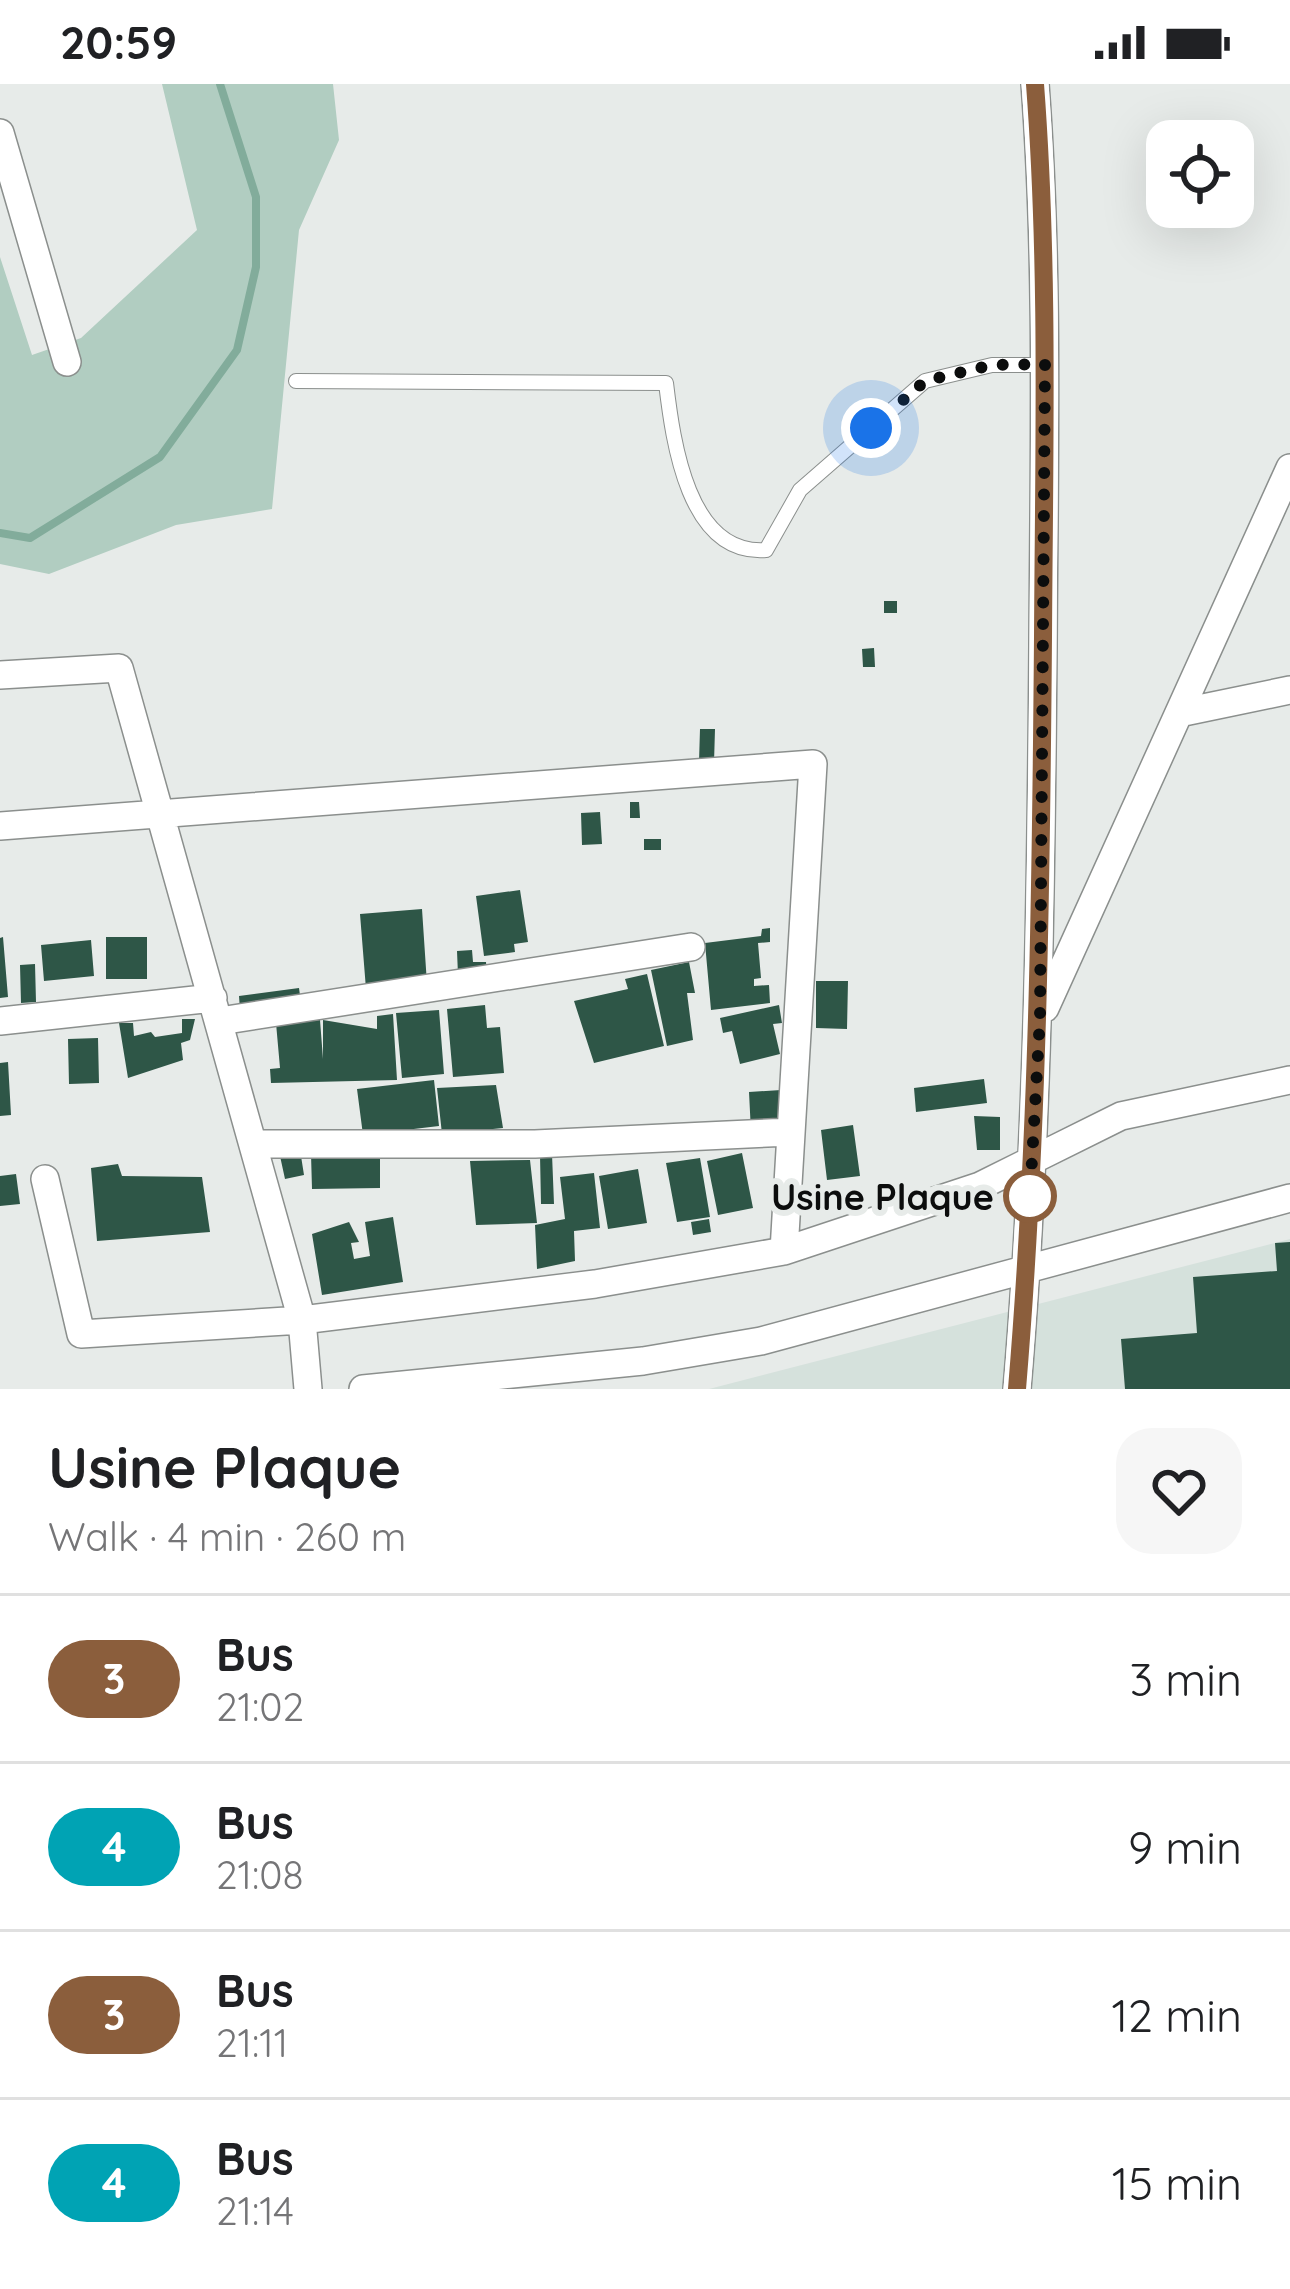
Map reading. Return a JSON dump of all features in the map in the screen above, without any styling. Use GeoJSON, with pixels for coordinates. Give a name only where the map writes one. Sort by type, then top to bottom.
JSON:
{"type":"FeatureCollection","features":[{"type":"Feature","properties":{"kind":"street"},"geometry":{"type":"LineString","coordinates":[[1017,1389],[1028,1265],[1026,1214],[1036,1156],[1040,1017],[1046,230],[1035,84]]}},
{"type":"Feature","properties":{"kind":"street"},"geometry":{"type":"LineString","coordinates":[[0,133],[67,362]]}},
{"type":"Feature","properties":{"kind":"street"},"geometry":{"type":"LineString","coordinates":[[1040,1017],[1290,468]]}},
{"type":"Feature","properties":{"kind":"street"},"geometry":{"type":"LineString","coordinates":[[0,675],[118,668],[302,1320],[308,1389]]}},
{"type":"Feature","properties":{"kind":"street"},"geometry":{"type":"LineString","coordinates":[[1179,713],[1290,690]]}},
{"type":"Feature","properties":{"kind":"street"},"geometry":{"type":"LineString","coordinates":[[0,826],[812,764],[784,1251]]}},
{"type":"Feature","properties":{"kind":"street"},"geometry":{"type":"LineString","coordinates":[[0,1021],[217,1010],[691,947]]}},
{"type":"Feature","properties":{"kind":"street"},"geometry":{"type":"LineString","coordinates":[[45,1179],[81,1334],[302,1320],[595,1284],[784,1251],[980,1186],[1120,1116],[1290,1080]]}},
{"type":"Feature","properties":{"kind":"street"},"geometry":{"type":"LineString","coordinates":[[255,1144],[535,1144],[790,1132]]}},
{"type":"Feature","properties":{"kind":"street"},"geometry":{"type":"LineString","coordinates":[[363,1389],[643,1361],[761,1341],[1028,1265],[1290,1198]]}},
{"type":"Feature","properties":{"kind":"lane"},"geometry":{"type":"LineString","coordinates":[[296,382],[666,383],[674,451],[711,528],[728,547],[749,551],[766,550],[800,490],[925,381],[992,365],[1045,364]]}},
{"type":"Feature","properties":{"kind":"shaded area"},"geometry":{"type":"Polygon","coordinates":[[[1290,1239],[1290,1389],[709,1389],[1290,1239]]]}},
{"type":"Feature","properties":{"kind":"green space"},"geometry":{"type":"Polygon","coordinates":[[[162,84],[333,84],[339,140],[299,230],[272,509],[176,525],[49,574],[0,564],[0,257],[32,355],[81,338],[197,230],[162,84]]]}},
{"type":"Feature","properties":{"kind":"building"},"geometry":{"type":"Polygon","coordinates":[[[884,601],[897,601],[897,613],[884,613],[884,601]]]}},
{"type":"Feature","properties":{"kind":"building"},"geometry":{"type":"Polygon","coordinates":[[[874,648],[875,667],[863,667],[862,649],[874,648]]]}},
{"type":"Feature","properties":{"kind":"building"},"geometry":{"type":"Polygon","coordinates":[[[700,729],[715,729],[714,763],[699,762],[700,729]]]}},
{"type":"Feature","properties":{"kind":"building"},"geometry":{"type":"Polygon","coordinates":[[[630,802],[639,802],[640,818],[630,818],[630,802]]]}},
{"type":"Feature","properties":{"kind":"building"},"geometry":{"type":"Polygon","coordinates":[[[600,812],[602,844],[582,845],[581,813],[600,812]]]}},
{"type":"Feature","properties":{"kind":"building"},"geometry":{"type":"Polygon","coordinates":[[[644,839],[661,839],[661,850],[644,850],[644,839]]]}},
{"type":"Feature","properties":{"kind":"building"},"geometry":{"type":"Polygon","coordinates":[[[520,890],[528,942],[514,944],[515,952],[484,956],[476,896],[520,890]]]}},
{"type":"Feature","properties":{"kind":"building"},"geometry":{"type":"Polygon","coordinates":[[[422,909],[427,984],[366,989],[360,914],[422,909]]]}},
{"type":"Feature","properties":{"kind":"building"},"geometry":{"type":"Polygon","coordinates":[[[770,928],[770,942],[758,943],[761,978],[754,979],[754,986],[769,985],[770,1003],[711,1010],[705,943],[761,936],[762,929],[770,928]]]}},
{"type":"Feature","properties":{"kind":"building"},"geometry":{"type":"Polygon","coordinates":[[[106,937],[147,937],[147,979],[106,979],[106,937]]]}},
{"type":"Feature","properties":{"kind":"building"},"geometry":{"type":"Polygon","coordinates":[[[0,938],[8,997],[0,998],[0,938]]]}},
{"type":"Feature","properties":{"kind":"building"},"geometry":{"type":"Polygon","coordinates":[[[91,940],[94,976],[44,981],[41,945],[91,940]]]}},
{"type":"Feature","properties":{"kind":"building"},"geometry":{"type":"Polygon","coordinates":[[[472,950],[473,962],[486,962],[487,974],[458,975],[457,951],[472,950]]]}},
{"type":"Feature","properties":{"kind":"building"},"geometry":{"type":"Polygon","coordinates":[[[689,962],[695,993],[687,993],[693,1040],[667,1046],[651,970],[689,962]]]}},
{"type":"Feature","properties":{"kind":"building"},"geometry":{"type":"Polygon","coordinates":[[[35,964],[36,1002],[21,1003],[20,965],[35,964]]]}},
{"type":"Feature","properties":{"kind":"building"},"geometry":{"type":"Polygon","coordinates":[[[647,974],[664,1046],[594,1063],[574,1001],[628,989],[625,979],[647,974]]]}},
{"type":"Feature","properties":{"kind":"building"},"geometry":{"type":"Polygon","coordinates":[[[816,981],[848,981],[847,1029],[816,1028],[816,981]]]}},
{"type":"Feature","properties":{"kind":"building"},"geometry":{"type":"Polygon","coordinates":[[[299,988],[301,1003],[240,1010],[239,996],[299,988]]]}},
{"type":"Feature","properties":{"kind":"building"},"geometry":{"type":"Polygon","coordinates":[[[485,1005],[487,1028],[500,1027],[504,1073],[453,1077],[447,1009],[485,1005]]]}},
{"type":"Feature","properties":{"kind":"building"},"geometry":{"type":"Polygon","coordinates":[[[779,1005],[782,1023],[773,1024],[780,1054],[740,1064],[732,1031],[723,1033],[720,1018],[779,1005]]]}},
{"type":"Feature","properties":{"kind":"building"},"geometry":{"type":"Polygon","coordinates":[[[439,1010],[444,1074],[402,1078],[396,1013],[439,1010]]]}},
{"type":"Feature","properties":{"kind":"building"},"geometry":{"type":"Polygon","coordinates":[[[393,1014],[397,1080],[271,1083],[270,1069],[280,1068],[276,1023],[320,1020],[323,1059],[323,1020],[377,1029],[377,1016],[393,1014]]]}},
{"type":"Feature","properties":{"kind":"building"},"geometry":{"type":"Polygon","coordinates":[[[182,1019],[195,1019],[190,1040],[181,1043],[183,1060],[128,1078],[119,1023],[133,1023],[134,1036],[151,1032],[155,1037],[182,1033],[182,1019]]]}},
{"type":"Feature","properties":{"kind":"building"},"geometry":{"type":"Polygon","coordinates":[[[98,1038],[99,1083],[69,1084],[68,1039],[98,1038]]]}},
{"type":"Feature","properties":{"kind":"building"},"geometry":{"type":"Polygon","coordinates":[[[8,1062],[11,1115],[0,1116],[0,1063],[8,1062]]]}},
{"type":"Feature","properties":{"kind":"building"},"geometry":{"type":"Polygon","coordinates":[[[984,1079],[987,1103],[916,1112],[914,1088],[984,1079]]]}},
{"type":"Feature","properties":{"kind":"building"},"geometry":{"type":"Polygon","coordinates":[[[434,1080],[439,1126],[363,1135],[357,1089],[434,1080]]]}},
{"type":"Feature","properties":{"kind":"building"},"geometry":{"type":"Polygon","coordinates":[[[496,1085],[503,1128],[442,1134],[437,1088],[496,1085]]]}},
{"type":"Feature","properties":{"kind":"building"},"geometry":{"type":"Polygon","coordinates":[[[781,1090],[784,1130],[751,1132],[749,1092],[781,1090]]]}},
{"type":"Feature","properties":{"kind":"building"},"geometry":{"type":"Polygon","coordinates":[[[974,1116],[1000,1117],[1000,1150],[977,1150],[974,1116]]]}},
{"type":"Feature","properties":{"kind":"building"},"geometry":{"type":"Polygon","coordinates":[[[853,1125],[860,1176],[827,1180],[821,1130],[853,1125]]]}},
{"type":"Feature","properties":{"kind":"building"},"geometry":{"type":"Polygon","coordinates":[[[380,1153],[380,1188],[312,1189],[311,1154],[380,1153]]]}},
{"type":"Feature","properties":{"kind":"building"},"geometry":{"type":"Polygon","coordinates":[[[742,1153],[753,1208],[718,1215],[707,1161],[742,1153]]]}},
{"type":"Feature","properties":{"kind":"building"},"geometry":{"type":"Polygon","coordinates":[[[552,1154],[554,1204],[541,1204],[540,1155],[552,1154]]]}},
{"type":"Feature","properties":{"kind":"building"},"geometry":{"type":"Polygon","coordinates":[[[280,1156],[301,1156],[304,1175],[285,1179],[280,1156]]]}},
{"type":"Feature","properties":{"kind":"building"},"geometry":{"type":"Polygon","coordinates":[[[700,1158],[710,1217],[677,1222],[666,1163],[700,1158]]]}},
{"type":"Feature","properties":{"kind":"building"},"geometry":{"type":"Polygon","coordinates":[[[530,1160],[537,1223],[476,1225],[470,1161],[530,1160]]]}},
{"type":"Feature","properties":{"kind":"building"},"geometry":{"type":"Polygon","coordinates":[[[118,1164],[122,1176],[202,1177],[210,1232],[97,1241],[91,1168],[118,1164]]]}},
{"type":"Feature","properties":{"kind":"building"},"geometry":{"type":"Polygon","coordinates":[[[638,1169],[647,1223],[608,1229],[599,1176],[638,1169]]]}},
{"type":"Feature","properties":{"kind":"building"},"geometry":{"type":"Polygon","coordinates":[[[594,1173],[600,1228],[574,1231],[575,1261],[537,1269],[535,1225],[565,1219],[560,1177],[594,1173]]]}},
{"type":"Feature","properties":{"kind":"building"},"geometry":{"type":"Polygon","coordinates":[[[16,1174],[20,1204],[0,1206],[0,1176],[16,1174]]]}},
{"type":"Feature","properties":{"kind":"building"},"geometry":{"type":"Polygon","coordinates":[[[393,1217],[403,1282],[322,1295],[312,1234],[349,1222],[359,1242],[351,1243],[354,1259],[370,1256],[365,1222],[393,1217]]]}},
{"type":"Feature","properties":{"kind":"building"},"geometry":{"type":"Polygon","coordinates":[[[709,1219],[711,1232],[693,1235],[691,1222],[709,1219]]]}},
{"type":"Feature","properties":{"kind":"building"},"geometry":{"type":"Polygon","coordinates":[[[1290,1242],[1290,1389],[1125,1389],[1121,1339],[1197,1333],[1193,1277],[1277,1271],[1275,1243],[1290,1242]]]}},
{"type":"Feature","properties":{"kind":"waterway"},"geometry":{"type":"LineString","coordinates":[[0,533],[30,538],[160,457],[237,350],[256,267],[256,197],[220,84]]}},
{"type":"Feature","properties":{"kind":"bus line","name":"3"},"geometry":{"type":"LineString","coordinates":[[1017,1389],[1028,1265],[1026,1214],[1036,1156],[1040,1017],[1046,230],[1035,84]]}},
{"type":"Feature","properties":{"kind":"place","name":"Usine Plaque"},"geometry":{"type":"Point","coordinates":[1030,1196]}},
{"type":"Feature","properties":{"kind":"route"},"geometry":{"type":"LineString","coordinates":[[871,428],[925,381],[992,365],[1045,364],[1040,1017],[1036,1156],[1030,1196]]}}]}
